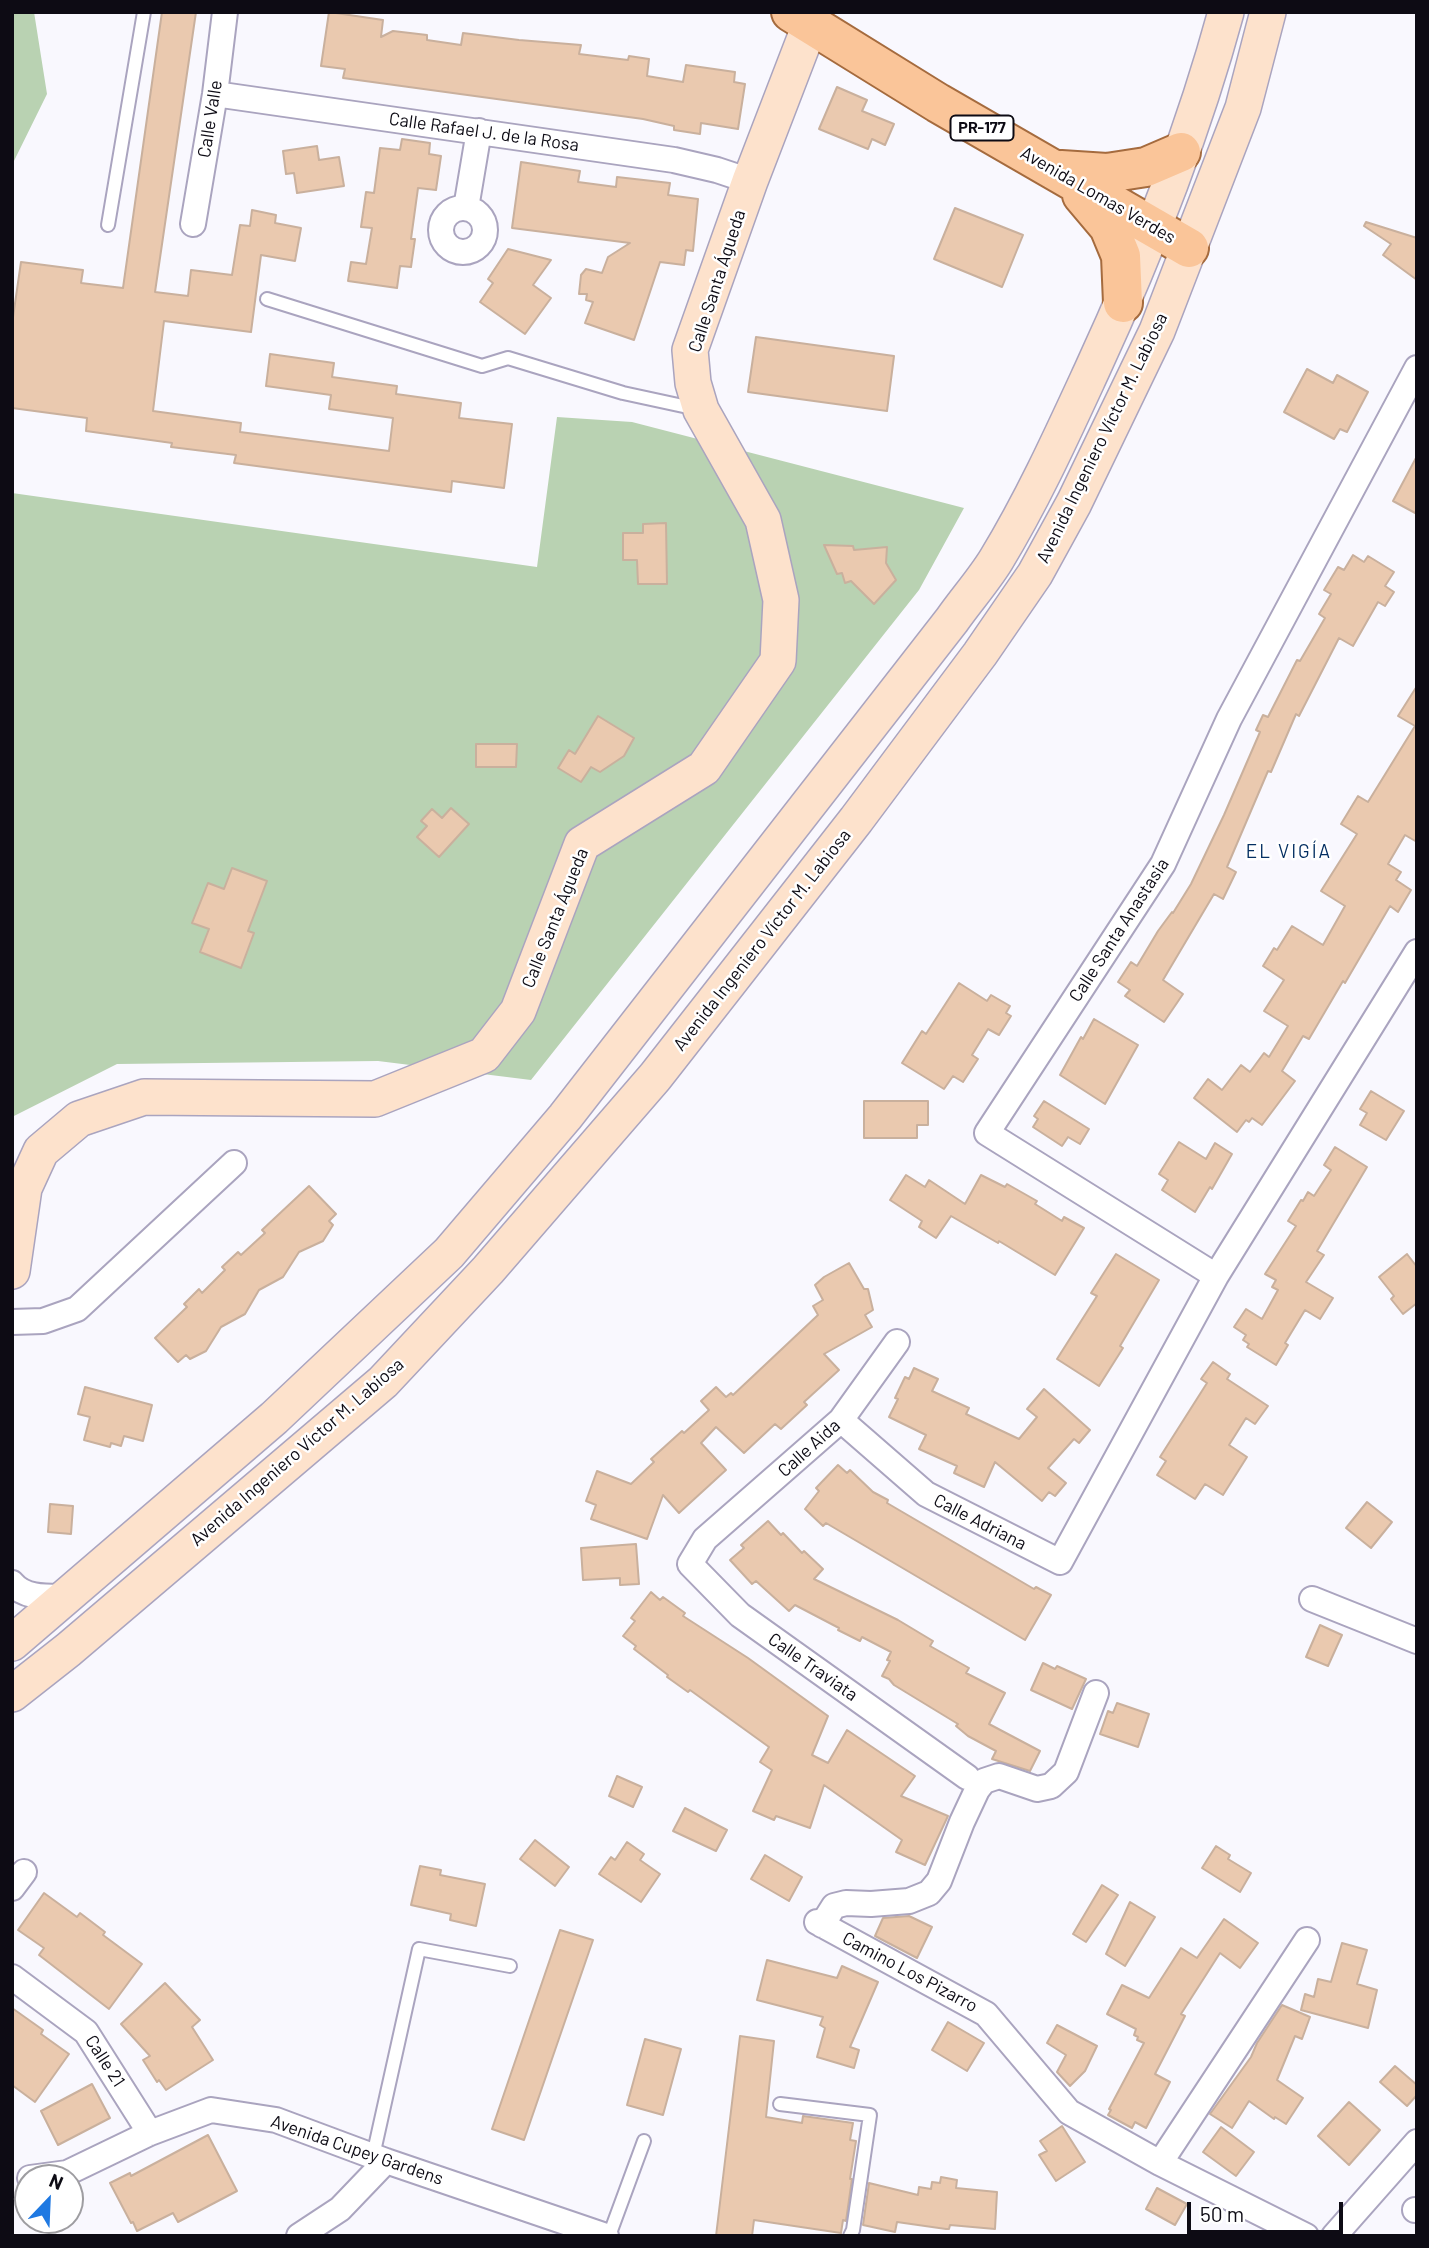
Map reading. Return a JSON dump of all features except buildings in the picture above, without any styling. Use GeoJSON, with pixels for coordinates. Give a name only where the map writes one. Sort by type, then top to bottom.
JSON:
{"type":"FeatureCollection","features":[{"type":"Feature","properties":{"kind":"main road","name":"Avenida Ingeniero Víctor M. Labiosa"},"geometry":{"type":"LineString","coordinates":[[12,1643],[274,1418],[449,1253],[565,1117],[952,620],[995,561],[1039,484],[1123,303],[1154,229],[1226,12]]}},
{"type":"Feature","properties":{"kind":"main road","name":"Avenida Ingeniero Víctor M. Labiosa"},"geometry":{"type":"LineString","coordinates":[[12,1694],[68,1650],[383,1382],[488,1270],[655,1077],[856,820],[980,654],[1035,574],[1074,503],[1157,331],[1242,108],[1268,12]]}},
{"type":"Feature","properties":{"kind":"main road","name":"Avenida Lomas Verdes"},"geometry":{"type":"LineString","coordinates":[[804,17],[1060,174],[1189,248]]}},
{"type":"Feature","properties":{"kind":"main road","name":"Calle Santa Águeda"},"geometry":{"type":"LineString","coordinates":[[12,1271],[24,1188],[35,1163],[41,1151],[79,1119],[145,1097],[375,1100],[484,1055],[518,1011],[582,844],[704,768],[778,661],[781,600],[763,520],[701,410],[693,383],[690,351],[804,17]]}},
{"type":"Feature","properties":{"kind":"main road"},"geometry":{"type":"LineString","coordinates":[[1060,174],[1107,173],[1146,167],[1181,152]]}},
{"type":"Feature","properties":{"kind":"main road"},"geometry":{"type":"LineString","coordinates":[[1060,174],[1109,227],[1121,256],[1123,303]]}},
{"type":"Feature","properties":{"kind":"street","name":"Calle Valle"},"geometry":{"type":"LineString","coordinates":[[193,225],[215,94],[225,12]]}},
{"type":"Feature","properties":{"kind":"street","name":"Calle Rafael J. de la Rosa"},"geometry":{"type":"LineString","coordinates":[[215,94],[674,160],[750,181]]}},
{"type":"Feature","properties":{"kind":"street"},"geometry":{"type":"LineString","coordinates":[[466,208],[479,131]]}},
{"type":"Feature","properties":{"kind":"street","name":"Calle Santa Anastasia"},"geometry":{"type":"LineString","coordinates":[[1216,1276],[987,1133],[1163,864],[1229,719],[1417,368]]}},
{"type":"Feature","properties":{"kind":"street"},"geometry":{"type":"LineString","coordinates":[[1216,1276],[1417,952]]}},
{"type":"Feature","properties":{"kind":"street"},"geometry":{"type":"LineString","coordinates":[[12,1322],[43,1321],[77,1309],[234,1163]]}},
{"type":"Feature","properties":{"kind":"street","name":"Calle Adriana"},"geometry":{"type":"LineString","coordinates":[[841,1420],[926,1494],[1060,1562],[1216,1276]]}},
{"type":"Feature","properties":{"kind":"street","name":"Calle Aida"},"geometry":{"type":"LineString","coordinates":[[705,1539],[841,1420],[897,1342]]}},
{"type":"Feature","properties":{"kind":"street","name":"Calle Traviata"},"geometry":{"type":"LineString","coordinates":[[705,1539],[690,1564],[740,1615],[967,1777]]}},
{"type":"Feature","properties":{"kind":"street"},"geometry":{"type":"LineString","coordinates":[[12,1583],[17,1589],[29,1594],[64,1597]]}},
{"type":"Feature","properties":{"kind":"street"},"geometry":{"type":"LineString","coordinates":[[1312,1599],[1417,1641]]}},
{"type":"Feature","properties":{"kind":"street","name":"Camino Los Pizarro"},"geometry":{"type":"LineString","coordinates":[[1096,1693],[1066,1772],[1051,1786],[1037,1789],[999,1776],[984,1781],[962,1822],[939,1881],[929,1893],[909,1901],[846,1903],[834,1906],[819,1924],[986,2014],[1069,2112],[1160,2163],[1306,2236]]}},
{"type":"Feature","properties":{"kind":"street"},"geometry":{"type":"LineString","coordinates":[[1160,2163],[1307,1940]]}},
{"type":"Feature","properties":{"kind":"street","name":"Calle 21"},"geometry":{"type":"LineString","coordinates":[[12,1977],[86,2032],[150,2133]]}},
{"type":"Feature","properties":{"kind":"street","name":"Avenida Cupey Gardens"},"geometry":{"type":"LineString","coordinates":[[84,2165],[150,2133],[211,2110],[276,2120],[379,2159],[607,2236]]}},
{"type":"Feature","properties":{"kind":"street"},"geometry":{"type":"LineString","coordinates":[[1334,2236],[1417,2142]]}},
{"type":"Feature","properties":{"kind":"street"},"geometry":{"type":"LineString","coordinates":[[299,2236],[340,2209],[379,2159]]}},
{"type":"Feature","properties":{"kind":"lane"},"geometry":{"type":"LineString","coordinates":[[108,225],[144,12]]}},
{"type":"Feature","properties":{"kind":"lane"},"geometry":{"type":"LineString","coordinates":[[267,299],[482,366],[508,358],[623,393],[701,410]]}},
{"type":"Feature","properties":{"kind":"lane"},"geometry":{"type":"LineString","coordinates":[[379,2159],[419,1949],[510,1966]]}},
{"type":"Feature","properties":{"kind":"lane"},"geometry":{"type":"LineString","coordinates":[[780,2104],[870,2115],[850,2236]]}},
{"type":"Feature","properties":{"kind":"lane"},"geometry":{"type":"LineString","coordinates":[[607,2236],[644,2141]]}},
{"type":"Feature","properties":{"kind":"green space"},"geometry":{"type":"Polygon","coordinates":[[[12,12],[34,12],[47,94],[12,165],[12,12]]]}},
{"type":"Feature","properties":{"kind":"green space"},"geometry":{"type":"Polygon","coordinates":[[[557,417],[632,422],[964,508],[919,590],[531,1080],[378,1061],[117,1064],[12,1117],[12,493],[537,567],[557,417]]]}},
{"type":"Feature","properties":{"kind":"district","name":"EL VIGÍA"},"geometry":{"type":"Point","coordinates":[1289,852]}}]}
